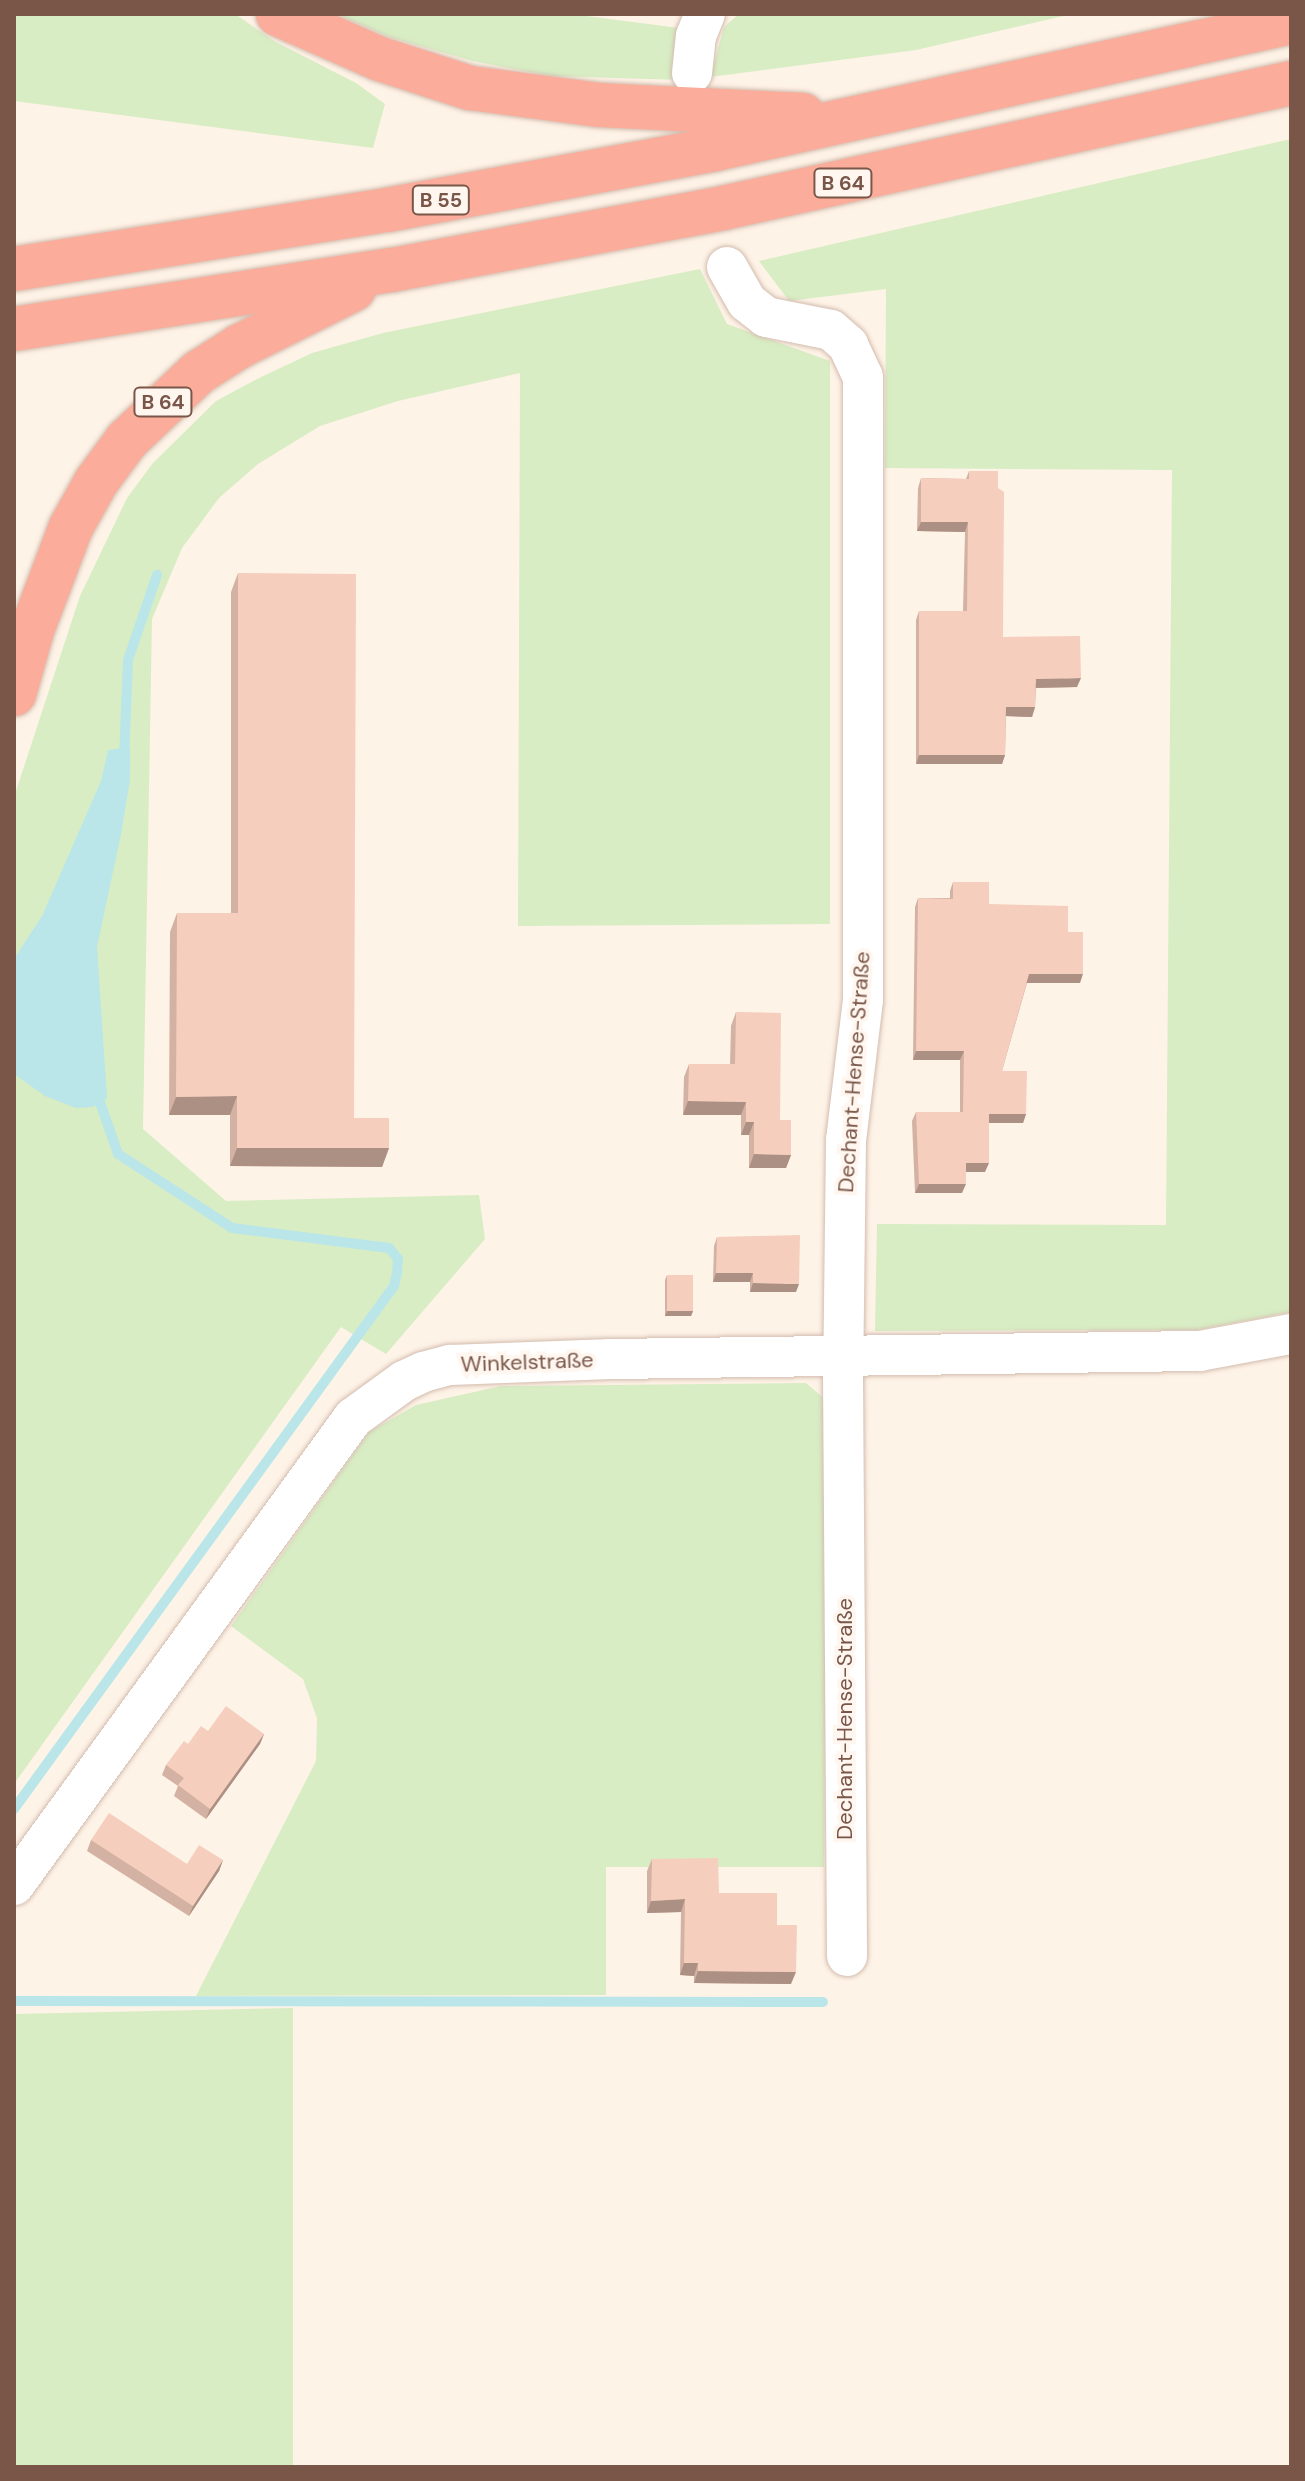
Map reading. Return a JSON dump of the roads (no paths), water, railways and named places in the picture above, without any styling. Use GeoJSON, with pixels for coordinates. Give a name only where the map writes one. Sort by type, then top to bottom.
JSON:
{"type":"FeatureCollection","features":[{"type":"Feature","properties":{"kind":"highway"},"geometry":{"type":"LineString","coordinates":[[278,14],[380,59],[470,88],[600,105],[865,118],[1291,22]]}},
{"type":"Feature","properties":{"kind":"highway","name":"B 64"},"geometry":{"type":"LineString","coordinates":[[14,694],[32,630],[71,527],[96,482],[127,440],[160,405],[229,352],[392,270],[878,176],[1291,83]]}},
{"type":"Feature","properties":{"kind":"highway","name":"B 55"},"geometry":{"type":"LineString","coordinates":[[14,269],[387,210],[865,118]]}},
{"type":"Feature","properties":{"kind":"highway"},"geometry":{"type":"LineString","coordinates":[[14,329],[392,270]]}},
{"type":"Feature","properties":{"kind":"street"},"geometry":{"type":"LineString","coordinates":[[692,73],[696,36],[705,14]]}},
{"type":"Feature","properties":{"kind":"street","name":"Dechant-Hense-Straße"},"geometry":{"type":"LineString","coordinates":[[727,267],[747,302],[766,317],[831,330],[848,345],[863,377],[863,1000],[846,1140],[847,1956]]}},
{"type":"Feature","properties":{"kind":"street","name":"Winkelstraße"},"geometry":{"type":"LineString","coordinates":[[14,1885],[353,1418],[404,1381],[450,1365],[844,1355],[1200,1351],[1291,1334]]}},
{"type":"Feature","properties":{"kind":"water"},"geometry":{"type":"Polygon","coordinates":[[[130,747],[130,780],[97,947],[107,1098],[93,1107],[76,1108],[45,1096],[14,1074],[14,959],[42,916],[101,781],[108,750],[130,747]]]}},
{"type":"Feature","properties":{"kind":"waterway"},"geometry":{"type":"LineString","coordinates":[[124,760],[128,660],[157,575]]}},
{"type":"Feature","properties":{"kind":"waterway"},"geometry":{"type":"LineString","coordinates":[[14,1809],[394,1286],[397,1273],[398,1259],[389,1248],[232,1228],[118,1154],[96,1091]]}},
{"type":"Feature","properties":{"kind":"waterway"},"geometry":{"type":"LineString","coordinates":[[14,2001],[823,2002]]}}]}
